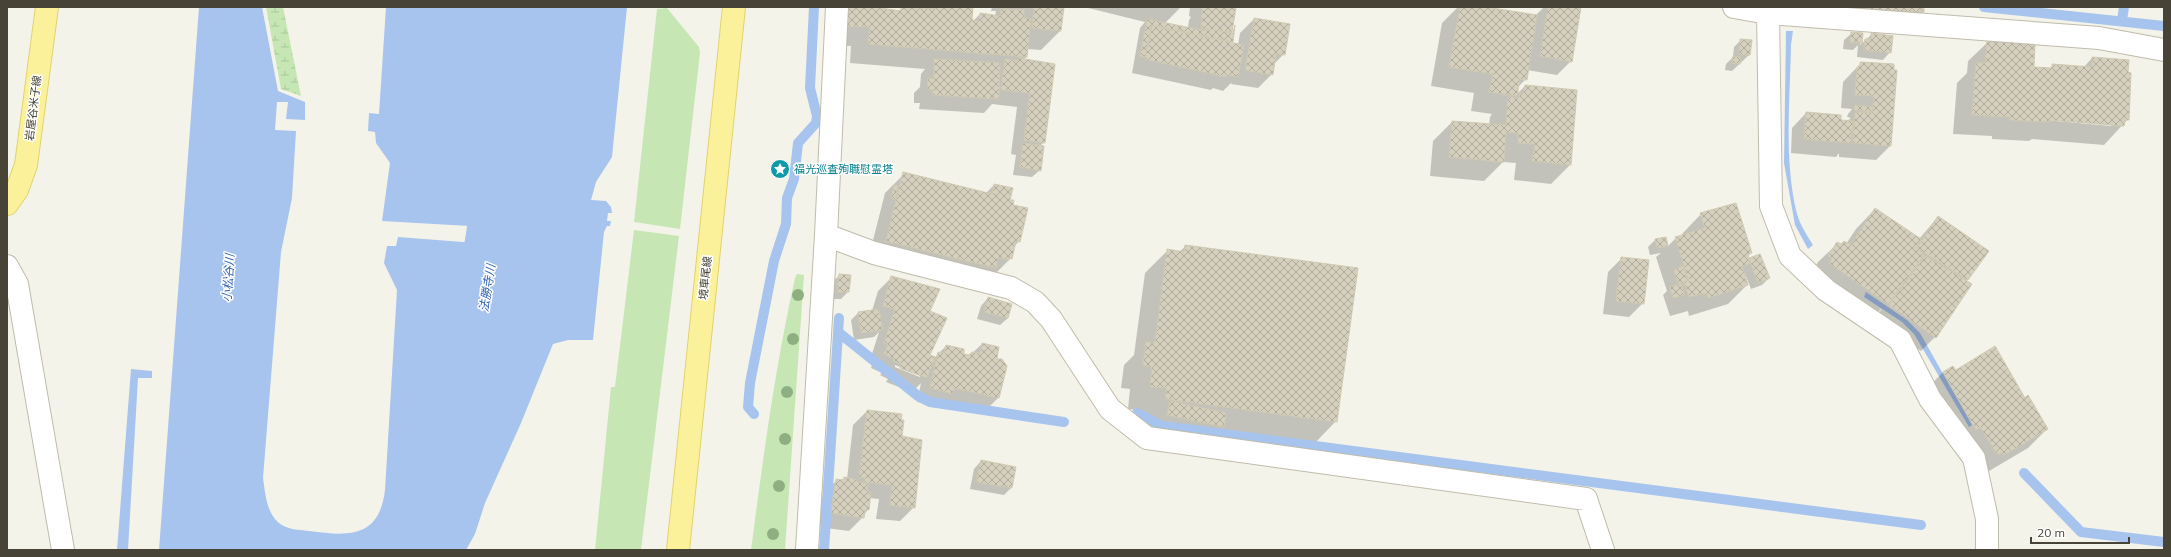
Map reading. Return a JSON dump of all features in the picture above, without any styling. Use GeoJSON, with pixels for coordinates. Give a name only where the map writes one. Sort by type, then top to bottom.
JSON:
{"type":"FeatureCollection","features":[{"type":"Feature","properties":{"kind":"main road","name":"岩屋谷米子線"},"geometry":{"type":"LineString","coordinates":[[7,204],[17,190],[26,165],[47,7]]}},
{"type":"Feature","properties":{"kind":"main road","name":"境車尾線"},"geometry":{"type":"LineString","coordinates":[[678,550],[734,7]]}},
{"type":"Feature","properties":{"kind":"street"},"geometry":{"type":"LineString","coordinates":[[807,550],[826,236],[837,7]]}},
{"type":"Feature","properties":{"kind":"street"},"geometry":{"type":"LineString","coordinates":[[1734,7],[1768,13],[2099,38],[2164,50]]}},
{"type":"Feature","properties":{"kind":"street"},"geometry":{"type":"LineString","coordinates":[[1768,13],[1771,206],[1790,256],[1826,290],[1900,340],[1930,399],[1974,458],[1986,519],[1987,550]]}},
{"type":"Feature","properties":{"kind":"street"},"geometry":{"type":"LineString","coordinates":[[826,236],[874,253],[1010,288],[1035,302],[1051,319],[1110,409],[1147,438],[1586,499],[1604,550]]}},
{"type":"Feature","properties":{"kind":"street"},"geometry":{"type":"LineString","coordinates":[[7,266],[17,284],[63,550]]}},
{"type":"Feature","properties":{"kind":"green space"},"geometry":{"type":"Polygon","coordinates":[[[266,7],[283,7],[301,96],[281,89],[266,7]]]}},
{"type":"Feature","properties":{"kind":"green space"},"geometry":{"type":"Polygon","coordinates":[[[667,8],[699,47],[700,53],[680,229],[634,222],[657,9],[667,8]]]}},
{"type":"Feature","properties":{"kind":"green space"},"geometry":{"type":"Polygon","coordinates":[[[634,230],[679,236],[641,550],[595,550],[611,387],[615,387],[634,230]]]}},
{"type":"Feature","properties":{"kind":"green space"},"geometry":{"type":"Polygon","coordinates":[[[797,274],[804,275],[785,550],[751,550],[775,379],[797,274]]]}},
{"type":"Feature","properties":{"kind":"water","name":"小松谷川"},"geometry":{"type":"Polygon","coordinates":[[[199,7],[262,7],[278,91],[305,102],[305,120],[286,119],[288,102],[277,102],[275,130],[296,131],[292,198],[281,252],[263,478],[268,505],[272,515],[278,522],[286,527],[295,529],[336,534],[359,531],[369,526],[376,518],[382,506],[385,490],[397,290],[384,263],[387,246],[396,246],[398,237],[502,245],[504,228],[382,221],[390,163],[376,143],[375,132],[368,131],[369,113],[379,114],[386,7],[627,7],[612,157],[596,182],[591,200],[606,201],[611,207],[612,213],[608,213],[607,221],[611,221],[610,226],[607,226],[604,232],[593,340],[568,340],[553,344],[521,423],[485,503],[475,534],[466,550],[159,550],[199,7]]]}},
{"type":"Feature","properties":{"kind":"water"},"geometry":{"type":"Polygon","coordinates":[[[1786,31],[1793,31],[1791,45],[1789,107],[1789,149],[1792,190],[1797,215],[1813,245],[1808,249],[1795,225],[1784,163],[1786,31]]]}},
{"type":"Feature","properties":{"kind":"water"},"geometry":{"type":"Polygon","coordinates":[[[1866,292],[1907,320],[1920,333],[1972,425],[1969,427],[1914,334],[1902,322],[1864,297],[1866,292]]]}},
{"type":"Feature","properties":{"kind":"water"},"geometry":{"type":"Polygon","coordinates":[[[131,369],[152,371],[152,378],[138,378],[128,550],[117,550],[131,369]]]}},
{"type":"Feature","properties":{"kind":"building"},"geometry":{"type":"Polygon","coordinates":[[[848,7],[874,7],[901,11],[901,7],[935,9],[936,7],[973,7],[972,20],[979,21],[980,13],[1000,16],[1001,9],[1024,10],[1024,18],[1031,19],[1027,57],[868,44],[870,27],[846,26],[848,7]]]}},
{"type":"Feature","properties":{"kind":"building"},"geometry":{"type":"Polygon","coordinates":[[[1034,7],[1064,7],[1061,31],[1032,28],[1034,7]]]}},
{"type":"Feature","properties":{"kind":"building"},"geometry":{"type":"Polygon","coordinates":[[[1202,7],[1236,7],[1232,32],[1201,28],[1202,7]]]}},
{"type":"Feature","properties":{"kind":"building"},"geometry":{"type":"Polygon","coordinates":[[[1460,7],[1486,7],[1537,15],[1527,80],[1520,79],[1517,96],[1489,92],[1493,74],[1449,67],[1460,7]]]}},
{"type":"Feature","properties":{"kind":"building"},"geometry":{"type":"Polygon","coordinates":[[[1548,7],[1581,7],[1572,62],[1540,56],[1548,7]]]}},
{"type":"Feature","properties":{"kind":"building"},"geometry":{"type":"Polygon","coordinates":[[[1819,7],[1924,7],[1924,12],[1889,11],[1888,13],[1819,7]]]}},
{"type":"Feature","properties":{"kind":"building"},"geometry":{"type":"Polygon","coordinates":[[[1254,18],[1290,24],[1285,55],[1276,53],[1273,75],[1245,70],[1254,18]]]}},
{"type":"Feature","properties":{"kind":"building"},"geometry":{"type":"Polygon","coordinates":[[[1147,19],[1206,31],[1206,29],[1233,33],[1235,25],[1233,42],[1151,25],[1145,57],[1140,56],[1147,19]]]}},
{"type":"Feature","properties":{"kind":"building"},"geometry":{"type":"Polygon","coordinates":[[[1152,26],[1244,45],[1238,77],[1226,74],[1226,77],[1145,59],[1152,26]]]}},
{"type":"Feature","properties":{"kind":"building"},"geometry":{"type":"Polygon","coordinates":[[[1851,32],[1863,33],[1862,43],[1850,42],[1851,32]]]}},
{"type":"Feature","properties":{"kind":"building"},"geometry":{"type":"Polygon","coordinates":[[[1871,33],[1893,36],[1891,53],[1864,50],[1865,39],[1871,39],[1871,33]]]}},
{"type":"Feature","properties":{"kind":"building"},"geometry":{"type":"Polygon","coordinates":[[[1740,39],[1752,40],[1750,55],[1739,54],[1740,39]]]}},
{"type":"Feature","properties":{"kind":"building"},"geometry":{"type":"Polygon","coordinates":[[[1987,41],[2035,44],[2034,67],[2052,68],[2052,64],[2092,67],[2092,57],[2129,60],[2128,72],[2131,73],[2129,120],[2125,120],[2124,126],[2049,120],[2049,122],[2010,120],[2011,117],[1972,115],[1976,63],[1985,63],[1987,41]]]}},
{"type":"Feature","properties":{"kind":"building"},"geometry":{"type":"Polygon","coordinates":[[[1733,56],[1741,57],[1740,64],[1732,63],[1733,56]]]}},
{"type":"Feature","properties":{"kind":"building"},"geometry":{"type":"Polygon","coordinates":[[[1019,58],[1055,64],[1045,143],[1024,140],[1030,93],[1001,90],[1005,59],[1018,61],[1019,58]]]}},
{"type":"Feature","properties":{"kind":"building"},"geometry":{"type":"Polygon","coordinates":[[[934,59],[1000,63],[999,99],[933,95],[933,90],[927,89],[928,78],[934,79],[934,59]]]}},
{"type":"Feature","properties":{"kind":"building"},"geometry":{"type":"Polygon","coordinates":[[[1860,62],[1894,64],[1894,70],[1897,70],[1891,146],[1853,143],[1855,112],[1872,113],[1874,96],[1855,95],[1857,67],[1860,67],[1860,62]]]}},
{"type":"Feature","properties":{"kind":"building"},"geometry":{"type":"Polygon","coordinates":[[[1525,85],[1577,90],[1571,165],[1532,161],[1535,144],[1518,143],[1518,133],[1506,132],[1504,162],[1449,157],[1452,121],[1506,125],[1508,97],[1519,98],[1520,93],[1523,93],[1525,85]]]}},
{"type":"Feature","properties":{"kind":"building"},"geometry":{"type":"Polygon","coordinates":[[[1855,105],[1872,107],[1872,112],[1854,110],[1855,105]]]}},
{"type":"Feature","properties":{"kind":"building"},"geometry":{"type":"Polygon","coordinates":[[[1806,112],[1841,115],[1841,120],[1853,121],[1851,143],[1804,139],[1806,112]]]}},
{"type":"Feature","properties":{"kind":"building"},"geometry":{"type":"Polygon","coordinates":[[[1023,143],[1044,146],[1041,171],[1020,167],[1023,143]]]}},
{"type":"Feature","properties":{"kind":"building"},"geometry":{"type":"Polygon","coordinates":[[[903,172],[992,194],[994,184],[1013,188],[1010,200],[1014,200],[1013,205],[1028,208],[1020,242],[1016,241],[1012,259],[1010,258],[1009,260],[998,257],[996,268],[886,241],[903,172]]]}},
{"type":"Feature","properties":{"kind":"building"},"geometry":{"type":"Polygon","coordinates":[[[894,185],[898,186],[895,199],[891,198],[894,185]]]}},
{"type":"Feature","properties":{"kind":"building"},"geometry":{"type":"Polygon","coordinates":[[[1736,203],[1752,253],[1748,254],[1749,264],[1742,266],[1748,285],[1708,298],[1707,293],[1689,297],[1684,282],[1689,281],[1675,237],[1705,228],[1700,213],[1736,203]]]}},
{"type":"Feature","properties":{"kind":"building"},"geometry":{"type":"Polygon","coordinates":[[[1875,208],[1921,239],[1916,248],[1924,255],[1888,304],[1829,263],[1832,258],[1828,256],[1837,242],[1841,244],[1844,241],[1851,245],[1875,208]]]}},
{"type":"Feature","properties":{"kind":"building"},"geometry":{"type":"Polygon","coordinates":[[[1938,216],[1989,251],[1968,280],[1917,248],[1938,216]]]}},
{"type":"Feature","properties":{"kind":"building"},"geometry":{"type":"Polygon","coordinates":[[[1666,237],[1668,246],[1657,248],[1655,239],[1666,237]]]}},
{"type":"Feature","properties":{"kind":"building"},"geometry":{"type":"Polygon","coordinates":[[[1185,245],[1358,268],[1337,422],[1165,399],[1167,388],[1150,387],[1152,367],[1143,365],[1146,342],[1155,343],[1167,249],[1184,252],[1185,245]]]}},
{"type":"Feature","properties":{"kind":"building"},"geometry":{"type":"Polygon","coordinates":[[[1760,254],[1770,278],[1758,283],[1749,258],[1760,254]]]}},
{"type":"Feature","properties":{"kind":"building"},"geometry":{"type":"Polygon","coordinates":[[[1925,256],[1972,284],[1936,338],[1889,305],[1925,256]]]}},
{"type":"Feature","properties":{"kind":"building"},"geometry":{"type":"Polygon","coordinates":[[[1621,257],[1649,260],[1644,304],[1616,301],[1621,257]]]}},
{"type":"Feature","properties":{"kind":"building"},"geometry":{"type":"Polygon","coordinates":[[[1683,266],[1687,280],[1678,284],[1674,270],[1683,266]]]}},
{"type":"Feature","properties":{"kind":"building"},"geometry":{"type":"Polygon","coordinates":[[[839,274],[851,275],[849,292],[837,292],[839,274]]]}},
{"type":"Feature","properties":{"kind":"building"},"geometry":{"type":"Polygon","coordinates":[[[891,276],[940,289],[930,311],[947,318],[930,355],[935,357],[927,378],[900,368],[901,364],[893,361],[895,359],[884,354],[888,344],[884,343],[895,309],[883,306],[891,276]]]}},
{"type":"Feature","properties":{"kind":"building"},"geometry":{"type":"Polygon","coordinates":[[[1682,284],[1684,295],[1673,298],[1670,287],[1682,284]]]}},
{"type":"Feature","properties":{"kind":"building"},"geometry":{"type":"Polygon","coordinates":[[[988,297],[1012,304],[1008,318],[984,312],[988,297]]]}},
{"type":"Feature","properties":{"kind":"building"},"geometry":{"type":"Polygon","coordinates":[[[879,309],[883,330],[861,333],[858,312],[879,309]]]}},
{"type":"Feature","properties":{"kind":"building"},"geometry":{"type":"Polygon","coordinates":[[[982,343],[999,347],[997,359],[1002,359],[1007,366],[999,398],[954,388],[953,394],[930,388],[938,352],[944,353],[946,345],[964,349],[964,354],[969,355],[972,352],[980,353],[982,343]]]}},
{"type":"Feature","properties":{"kind":"building"},"geometry":{"type":"Polygon","coordinates":[[[1995,346],[2025,398],[2028,395],[2048,429],[2004,455],[2002,452],[1998,455],[1980,427],[1976,430],[1943,372],[1953,366],[1956,370],[1995,346]]]}},
{"type":"Feature","properties":{"kind":"building"},"geometry":{"type":"Polygon","coordinates":[[[1170,401],[1226,413],[1224,427],[1167,415],[1170,401]]]}},
{"type":"Feature","properties":{"kind":"building"},"geometry":{"type":"Polygon","coordinates":[[[867,410],[902,414],[901,420],[904,420],[902,436],[922,440],[915,508],[890,505],[892,485],[865,482],[865,478],[859,477],[867,410]]]}},
{"type":"Feature","properties":{"kind":"building"},"geometry":{"type":"Polygon","coordinates":[[[981,460],[1016,467],[1012,488],[976,482],[981,460]]]}},
{"type":"Feature","properties":{"kind":"building"},"geometry":{"type":"Polygon","coordinates":[[[844,477],[868,484],[867,492],[871,492],[869,510],[865,510],[864,518],[831,513],[836,479],[843,480],[844,477]]]}},
{"type":"Feature","properties":{"kind":"waterway","name":"法勝寺川"},"geometry":{"type":"LineString","coordinates":[[481,326],[532,7]]}},
{"type":"Feature","properties":{"kind":"waterway"},"geometry":{"type":"LineString","coordinates":[[754,414],[748,407],[750,383],[774,261],[786,224],[787,198],[794,179],[798,143],[816,123],[817,116],[810,88],[814,7]]}},
{"type":"Feature","properties":{"kind":"waterway"},"geometry":{"type":"LineString","coordinates":[[1984,7],[2164,26]]}},
{"type":"Feature","properties":{"kind":"waterway"},"geometry":{"type":"LineString","coordinates":[[2122,20],[2124,7]]}},
{"type":"Feature","properties":{"kind":"waterway"},"geometry":{"type":"LineString","coordinates":[[824,550],[839,318]]}},
{"type":"Feature","properties":{"kind":"waterway"},"geometry":{"type":"LineString","coordinates":[[838,332],[918,396],[930,402],[1064,422]]}},
{"type":"Feature","properties":{"kind":"waterway"},"geometry":{"type":"LineString","coordinates":[[1137,413],[1162,426],[1921,525]]}},
{"type":"Feature","properties":{"kind":"waterway"},"geometry":{"type":"LineString","coordinates":[[2024,473],[2081,532],[2164,542]]}},
{"type":"Feature","properties":{"kind":"place","name":"福光巡査殉職慰霊塔"},"geometry":{"type":"Point","coordinates":[780,169]}}]}
